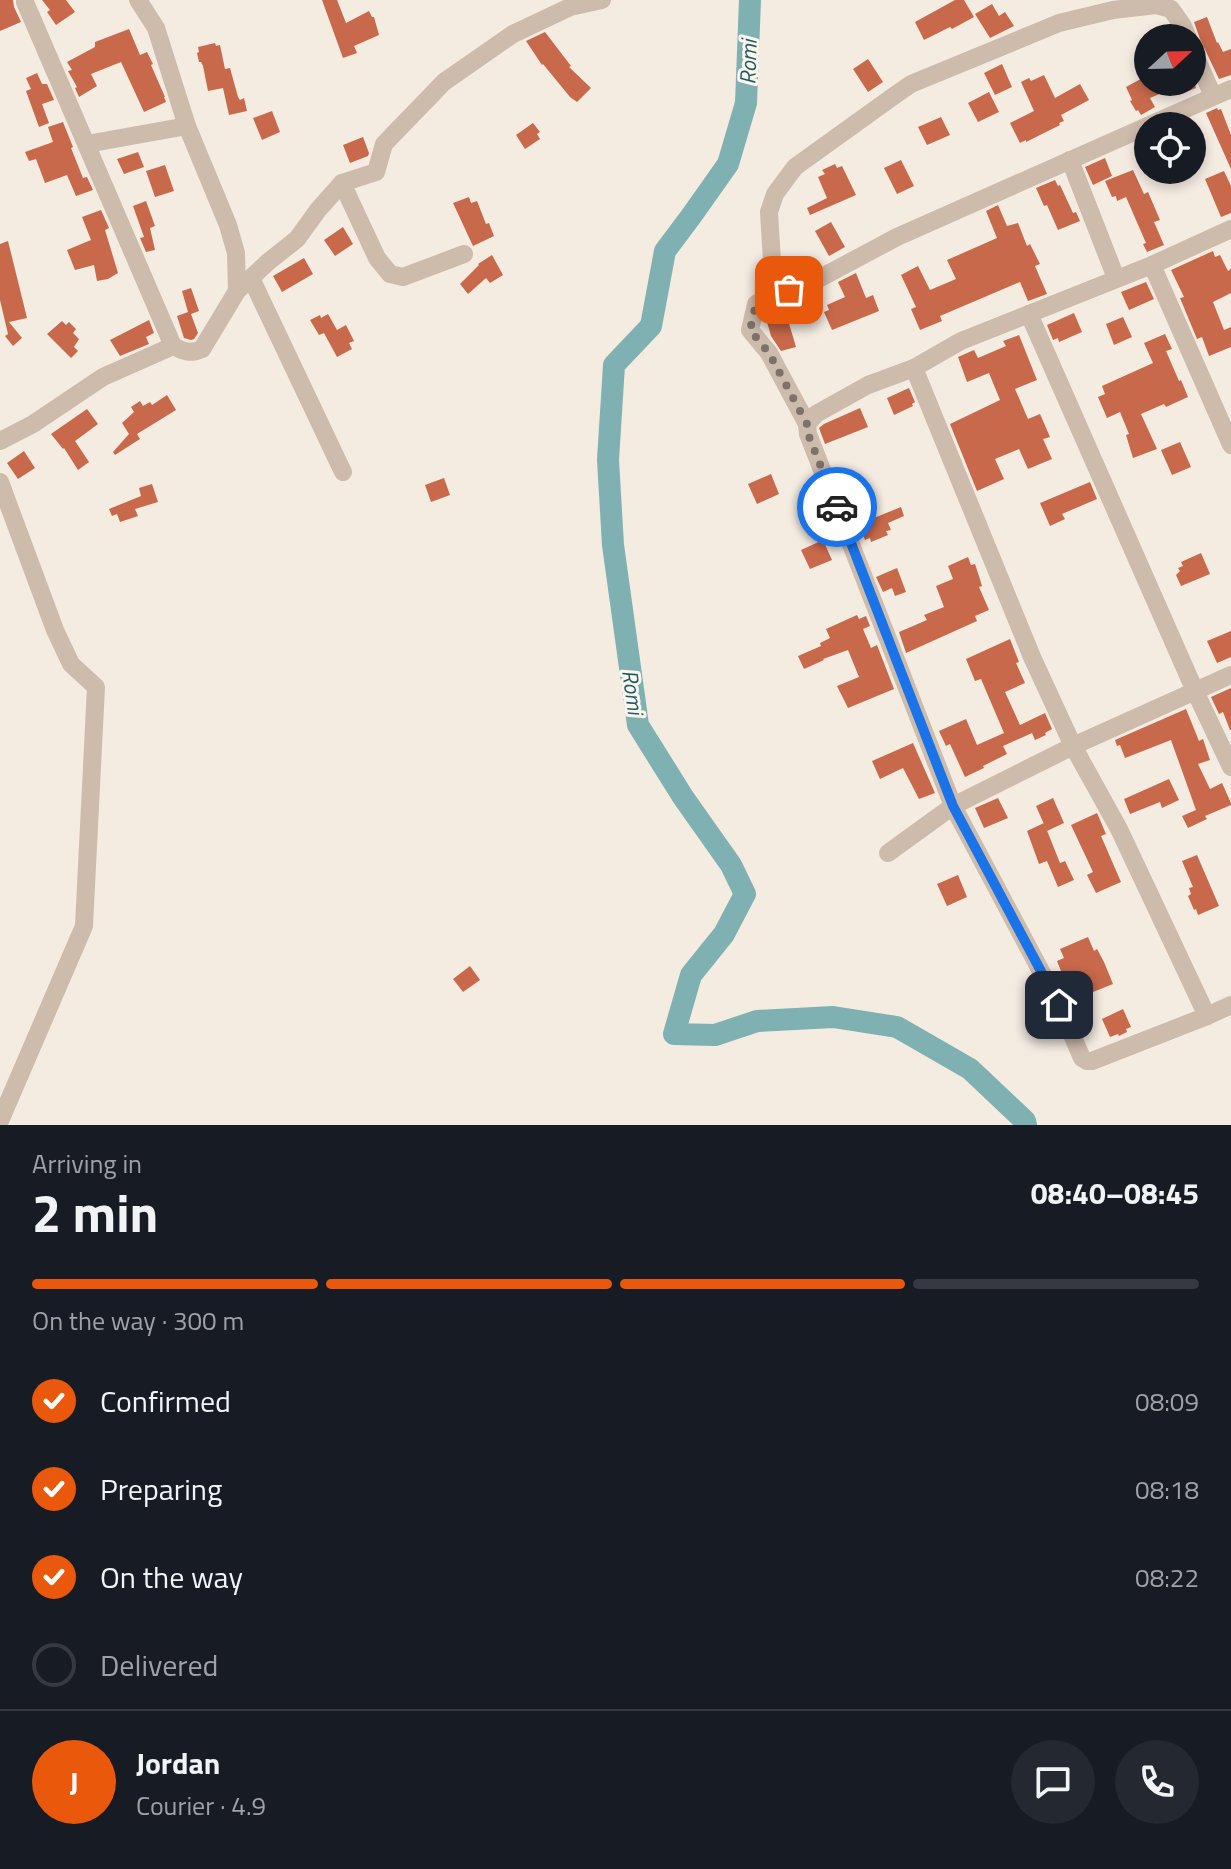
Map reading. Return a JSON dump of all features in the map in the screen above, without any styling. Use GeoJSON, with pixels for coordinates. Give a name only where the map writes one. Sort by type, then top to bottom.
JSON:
{"type":"FeatureCollection","features":[{"type":"Feature","properties":{"kind":"street"},"geometry":{"type":"LineString","coordinates":[[138,0],[156,28],[187,126],[232,239],[244,284],[343,472]]}},
{"type":"Feature","properties":{"kind":"street"},"geometry":{"type":"LineString","coordinates":[[25,2],[173,346],[194,352],[202,349],[244,284],[297,239],[342,183],[376,172],[384,144],[444,82],[513,34],[570,7],[602,0]]}},
{"type":"Feature","properties":{"kind":"street"},"geometry":{"type":"LineString","coordinates":[[769,296],[773,278],[769,212],[775,194],[795,167],[911,84],[1059,23],[1113,10],[1156,5],[1171,9],[1182,24]]}},
{"type":"Feature","properties":{"kind":"street"},"geometry":{"type":"LineString","coordinates":[[1206,80],[1213,96]]}},
{"type":"Feature","properties":{"kind":"street"},"geometry":{"type":"LineString","coordinates":[[1231,89],[897,237],[809,284],[769,296],[756,304],[750,330],[769,353],[807,424],[808,434],[953,806],[1059,1005],[1082,1058],[1092,1061],[1231,1005]]}},
{"type":"Feature","properties":{"kind":"street"},"geometry":{"type":"LineString","coordinates":[[87,144],[187,126]]}},
{"type":"Feature","properties":{"kind":"street"},"geometry":{"type":"LineString","coordinates":[[1070,160],[1116,278]]}},
{"type":"Feature","properties":{"kind":"street"},"geometry":{"type":"LineString","coordinates":[[342,183],[377,258],[390,274],[403,277],[464,254]]}},
{"type":"Feature","properties":{"kind":"street"},"geometry":{"type":"LineString","coordinates":[[807,424],[816,414],[868,385],[914,368],[961,341],[1152,265],[1231,229]]}},
{"type":"Feature","properties":{"kind":"street"},"geometry":{"type":"LineString","coordinates":[[1152,265],[1231,445]]}},
{"type":"Feature","properties":{"kind":"street"},"geometry":{"type":"LineString","coordinates":[[1029,314],[1231,767]]}},
{"type":"Feature","properties":{"kind":"street"},"geometry":{"type":"LineString","coordinates":[[0,441],[33,424],[103,377],[173,346]]}},
{"type":"Feature","properties":{"kind":"street"},"geometry":{"type":"LineString","coordinates":[[914,368],[1032,657],[1073,746],[1119,829],[1207,1016]]}},
{"type":"Feature","properties":{"kind":"street"},"geometry":{"type":"LineString","coordinates":[[0,482],[55,630],[71,664],[96,687],[84,926],[0,1121]]}},
{"type":"Feature","properties":{"kind":"street"},"geometry":{"type":"LineString","coordinates":[[888,853],[953,806],[1073,746],[1231,675]]}},
{"type":"Feature","properties":{"kind":"building"},"geometry":{"type":"Polygon","coordinates":[[[0,0],[13,0],[21,22],[0,31],[0,0]]]}},
{"type":"Feature","properties":{"kind":"building"},"geometry":{"type":"Polygon","coordinates":[[[42,0],[66,0],[75,12],[56,25],[42,0]]]}},
{"type":"Feature","properties":{"kind":"building"},"geometry":{"type":"Polygon","coordinates":[[[322,0],[337,0],[346,23],[369,11],[379,35],[354,46],[357,53],[343,58],[322,0]]]}},
{"type":"Feature","properties":{"kind":"building"},"geometry":{"type":"Polygon","coordinates":[[[955,0],[964,0],[974,17],[924,40],[915,22],[955,0]]]}},
{"type":"Feature","properties":{"kind":"building"},"geometry":{"type":"Polygon","coordinates":[[[992,4],[999,16],[1005,12],[1014,26],[990,38],[975,14],[992,4]]]}},
{"type":"Feature","properties":{"kind":"building"},"geometry":{"type":"Polygon","coordinates":[[[1207,17],[1223,52],[1231,49],[1231,75],[1219,79],[1206,52],[1206,24],[1194,22],[1207,17]]]}},
{"type":"Feature","properties":{"kind":"building"},"geometry":{"type":"Polygon","coordinates":[[[129,29],[140,55],[147,52],[166,102],[144,112],[121,62],[91,74],[97,86],[79,97],[67,62],[95,47],[95,42],[129,29]]]}},
{"type":"Feature","properties":{"kind":"building"},"geometry":{"type":"Polygon","coordinates":[[[545,32],[569,67],[591,88],[577,102],[542,65],[526,41],[545,32]]]}},
{"type":"Feature","properties":{"kind":"building"},"geometry":{"type":"Polygon","coordinates":[[[215,43],[216,46],[220,45],[225,69],[230,68],[238,97],[240,100],[244,98],[247,111],[229,115],[223,88],[208,91],[197,53],[198,47],[215,43]]]}},
{"type":"Feature","properties":{"kind":"building"},"geometry":{"type":"Polygon","coordinates":[[[868,59],[883,82],[868,92],[853,69],[868,59]]]}},
{"type":"Feature","properties":{"kind":"building"},"geometry":{"type":"Polygon","coordinates":[[[1002,64],[1012,87],[995,95],[984,73],[1002,64]]]}},
{"type":"Feature","properties":{"kind":"building"},"geometry":{"type":"Polygon","coordinates":[[[37,73],[42,84],[47,84],[54,100],[42,104],[49,123],[39,127],[26,91],[31,89],[26,78],[37,73]]]}},
{"type":"Feature","properties":{"kind":"building"},"geometry":{"type":"Polygon","coordinates":[[[1044,75],[1055,98],[1080,84],[1089,100],[1061,115],[1064,121],[1060,125],[1020,143],[1010,123],[1034,111],[1021,82],[1044,75]]]}},
{"type":"Feature","properties":{"kind":"building"},"geometry":{"type":"Polygon","coordinates":[[[1134,83],[1134,96],[1155,96],[1150,98],[1155,107],[1146,112],[1136,111],[1126,87],[1134,83]]]}},
{"type":"Feature","properties":{"kind":"building"},"geometry":{"type":"Polygon","coordinates":[[[989,92],[999,112],[978,122],[968,103],[989,92]]]}},
{"type":"Feature","properties":{"kind":"building"},"geometry":{"type":"Polygon","coordinates":[[[1221,109],[1231,135],[1231,169],[1206,113],[1221,109]]]}},
{"type":"Feature","properties":{"kind":"building"},"geometry":{"type":"Polygon","coordinates":[[[272,111],[280,132],[262,140],[253,118],[272,111]]]}},
{"type":"Feature","properties":{"kind":"building"},"geometry":{"type":"Polygon","coordinates":[[[941,117],[950,135],[927,145],[918,127],[941,117]]]}},
{"type":"Feature","properties":{"kind":"building"},"geometry":{"type":"Polygon","coordinates":[[[63,122],[83,178],[87,177],[93,190],[76,196],[67,175],[45,183],[36,159],[29,161],[25,152],[53,142],[48,127],[63,122]]]}},
{"type":"Feature","properties":{"kind":"building"},"geometry":{"type":"Polygon","coordinates":[[[533,123],[540,132],[537,134],[540,139],[525,149],[516,135],[533,123]]]}},
{"type":"Feature","properties":{"kind":"building"},"geometry":{"type":"Polygon","coordinates":[[[363,137],[368,156],[350,163],[343,145],[363,137]]]}},
{"type":"Feature","properties":{"kind":"building"},"geometry":{"type":"Polygon","coordinates":[[[138,152],[144,167],[124,174],[117,159],[138,152]]]}},
{"type":"Feature","properties":{"kind":"building"},"geometry":{"type":"Polygon","coordinates":[[[1105,158],[1112,176],[1093,185],[1085,167],[1105,158]]]}},
{"type":"Feature","properties":{"kind":"building"},"geometry":{"type":"Polygon","coordinates":[[[901,160],[914,186],[897,194],[884,168],[901,160]]]}},
{"type":"Feature","properties":{"kind":"building"},"geometry":{"type":"Polygon","coordinates":[[[835,164],[837,168],[842,166],[856,195],[810,215],[807,208],[827,198],[818,177],[825,174],[822,170],[835,164]]]}},
{"type":"Feature","properties":{"kind":"building"},"geometry":{"type":"Polygon","coordinates":[[[165,165],[174,191],[155,197],[146,171],[165,165]]]}},
{"type":"Feature","properties":{"kind":"building"},"geometry":{"type":"Polygon","coordinates":[[[1133,170],[1134,184],[1139,184],[1144,194],[1148,192],[1160,220],[1154,222],[1164,245],[1147,252],[1126,197],[1117,201],[1105,181],[1133,170]]]}},
{"type":"Feature","properties":{"kind":"building"},"geometry":{"type":"Polygon","coordinates":[[[1224,171],[1231,186],[1231,213],[1221,217],[1206,179],[1224,171]]]}},
{"type":"Feature","properties":{"kind":"building"},"geometry":{"type":"Polygon","coordinates":[[[1055,180],[1080,221],[1058,230],[1036,188],[1055,180]]]}},
{"type":"Feature","properties":{"kind":"building"},"geometry":{"type":"Polygon","coordinates":[[[469,197],[471,203],[477,201],[494,236],[473,246],[453,203],[469,197]]]}},
{"type":"Feature","properties":{"kind":"building"},"geometry":{"type":"Polygon","coordinates":[[[146,201],[155,226],[150,228],[155,250],[146,252],[133,206],[146,201]]]}},
{"type":"Feature","properties":{"kind":"building"},"geometry":{"type":"Polygon","coordinates":[[[998,205],[1007,226],[1018,223],[1027,246],[1030,244],[1040,264],[1035,266],[1047,294],[1028,301],[1020,282],[940,316],[942,321],[920,330],[911,309],[916,307],[901,275],[918,266],[930,290],[956,279],[947,260],[997,238],[986,211],[998,205]]]}},
{"type":"Feature","properties":{"kind":"building"},"geometry":{"type":"Polygon","coordinates":[[[101,210],[109,228],[105,230],[118,273],[97,281],[94,265],[75,270],[67,250],[91,240],[82,217],[101,210]]]}},
{"type":"Feature","properties":{"kind":"building"},"geometry":{"type":"Polygon","coordinates":[[[831,222],[845,247],[829,256],[815,231],[831,222]]]}},
{"type":"Feature","properties":{"kind":"building"},"geometry":{"type":"Polygon","coordinates":[[[343,227],[353,244],[335,256],[324,240],[343,227]]]}},
{"type":"Feature","properties":{"kind":"building"},"geometry":{"type":"Polygon","coordinates":[[[8,241],[27,318],[9,322],[22,338],[13,346],[5,336],[8,334],[0,300],[0,244],[8,241]]]}},
{"type":"Feature","properties":{"kind":"building"},"geometry":{"type":"Polygon","coordinates":[[[1213,251],[1215,257],[1220,255],[1228,271],[1231,269],[1231,293],[1213,302],[1224,330],[1231,327],[1231,347],[1209,356],[1202,337],[1197,339],[1180,298],[1184,297],[1171,270],[1213,251]]]}},
{"type":"Feature","properties":{"kind":"building"},"geometry":{"type":"Polygon","coordinates":[[[492,255],[503,275],[490,283],[486,278],[468,294],[460,284],[478,264],[492,255]]]}},
{"type":"Feature","properties":{"kind":"building"},"geometry":{"type":"Polygon","coordinates":[[[304,258],[313,274],[282,292],[273,276],[304,258]]]}},
{"type":"Feature","properties":{"kind":"building"},"geometry":{"type":"Polygon","coordinates":[[[856,273],[866,298],[873,295],[879,311],[832,330],[824,312],[829,310],[827,305],[845,297],[838,282],[856,273]]]}},
{"type":"Feature","properties":{"kind":"building"},"geometry":{"type":"Polygon","coordinates":[[[1146,282],[1154,299],[1129,310],[1121,292],[1146,282]]]}},
{"type":"Feature","properties":{"kind":"building"},"geometry":{"type":"Polygon","coordinates":[[[191,288],[199,311],[191,314],[198,333],[191,340],[184,338],[177,316],[188,312],[182,291],[191,288]]]}},
{"type":"Feature","properties":{"kind":"building"},"geometry":{"type":"Polygon","coordinates":[[[774,307],[779,323],[788,320],[796,347],[781,351],[771,336],[764,321],[767,312],[774,307]]]}},
{"type":"Feature","properties":{"kind":"building"},"geometry":{"type":"Polygon","coordinates":[[[1074,313],[1082,332],[1059,342],[1058,338],[1053,340],[1047,325],[1074,313]]]}},
{"type":"Feature","properties":{"kind":"building"},"geometry":{"type":"Polygon","coordinates":[[[328,314],[337,330],[346,325],[354,341],[349,343],[352,349],[337,357],[324,333],[319,335],[310,320],[328,314]]]}},
{"type":"Feature","properties":{"kind":"building"},"geometry":{"type":"Polygon","coordinates":[[[1123,317],[1132,337],[1114,345],[1106,324],[1123,317]]]}},
{"type":"Feature","properties":{"kind":"building"},"geometry":{"type":"Polygon","coordinates":[[[149,320],[154,333],[146,337],[149,344],[120,356],[110,340],[149,320]]]}},
{"type":"Feature","properties":{"kind":"building"},"geometry":{"type":"Polygon","coordinates":[[[62,321],[66,325],[69,322],[76,329],[73,333],[79,339],[74,347],[78,351],[71,358],[47,334],[62,321]]]}},
{"type":"Feature","properties":{"kind":"building"},"geometry":{"type":"Polygon","coordinates":[[[1165,334],[1172,349],[1166,351],[1188,397],[1141,414],[1157,449],[1133,458],[1126,435],[1129,434],[1120,412],[1107,418],[1098,397],[1105,394],[1102,386],[1153,363],[1144,343],[1165,334]]]}},
{"type":"Feature","properties":{"kind":"building"},"geometry":{"type":"Polygon","coordinates":[[[1019,335],[1037,380],[1015,389],[1028,419],[1040,414],[1050,437],[1043,439],[1052,459],[1028,469],[1019,449],[995,459],[1004,479],[977,491],[950,424],[1000,400],[989,373],[967,382],[958,357],[974,350],[978,358],[1006,346],[1003,341],[1019,335]]]}},
{"type":"Feature","properties":{"kind":"building"},"geometry":{"type":"Polygon","coordinates":[[[909,388],[915,402],[913,406],[894,415],[887,398],[909,388]]]}},
{"type":"Feature","properties":{"kind":"building"},"geometry":{"type":"Polygon","coordinates":[[[167,395],[176,410],[137,434],[140,439],[115,455],[113,452],[129,434],[122,423],[134,412],[131,407],[140,401],[143,406],[150,402],[152,405],[167,395]]]}},
{"type":"Feature","properties":{"kind":"building"},"geometry":{"type":"Polygon","coordinates":[[[860,408],[868,427],[825,444],[819,428],[860,408]]]}},
{"type":"Feature","properties":{"kind":"building"},"geometry":{"type":"Polygon","coordinates":[[[87,409],[98,424],[75,441],[89,462],[78,470],[51,434],[87,409]]]}},
{"type":"Feature","properties":{"kind":"building"},"geometry":{"type":"Polygon","coordinates":[[[1180,442],[1191,467],[1172,475],[1161,450],[1180,442]]]}},
{"type":"Feature","properties":{"kind":"building"},"geometry":{"type":"Polygon","coordinates":[[[24,451],[35,468],[18,479],[7,463],[24,451]]]}},
{"type":"Feature","properties":{"kind":"building"},"geometry":{"type":"Polygon","coordinates":[[[771,474],[779,494],[757,504],[748,484],[771,474]]]}},
{"type":"Feature","properties":{"kind":"building"},"geometry":{"type":"Polygon","coordinates":[[[444,478],[450,495],[431,502],[425,485],[444,478]]]}},
{"type":"Feature","properties":{"kind":"building"},"geometry":{"type":"Polygon","coordinates":[[[1090,482],[1097,499],[1062,514],[1065,519],[1050,526],[1040,503],[1090,482]]]}},
{"type":"Feature","properties":{"kind":"building"},"geometry":{"type":"Polygon","coordinates":[[[152,484],[158,502],[135,509],[138,516],[120,522],[117,514],[112,516],[109,509],[141,496],[139,488],[152,484]]]}},
{"type":"Feature","properties":{"kind":"building"},"geometry":{"type":"Polygon","coordinates":[[[901,507],[904,516],[888,523],[891,530],[886,531],[888,535],[871,542],[870,538],[865,540],[859,524],[901,507]]]}},
{"type":"Feature","properties":{"kind":"building"},"geometry":{"type":"Polygon","coordinates":[[[823,540],[832,560],[810,569],[801,550],[823,540]]]}},
{"type":"Feature","properties":{"kind":"building"},"geometry":{"type":"Polygon","coordinates":[[[1201,553],[1210,574],[1181,586],[1176,575],[1180,571],[1178,568],[1183,566],[1181,562],[1201,553]]]}},
{"type":"Feature","properties":{"kind":"building"},"geometry":{"type":"Polygon","coordinates":[[[968,557],[971,565],[975,564],[982,586],[979,587],[989,610],[975,616],[977,621],[906,653],[899,632],[927,620],[924,615],[944,607],[936,586],[953,579],[948,566],[968,557]]]}},
{"type":"Feature","properties":{"kind":"building"},"geometry":{"type":"Polygon","coordinates":[[[897,568],[906,592],[895,596],[892,588],[883,592],[876,577],[897,568]]]}},
{"type":"Feature","properties":{"kind":"building"},"geometry":{"type":"Polygon","coordinates":[[[857,615],[859,619],[866,616],[870,626],[863,629],[871,648],[877,645],[894,689],[848,708],[837,686],[859,677],[848,650],[804,669],[798,656],[821,646],[820,643],[830,638],[826,629],[857,615]]]}},
{"type":"Feature","properties":{"kind":"building"},"geometry":{"type":"Polygon","coordinates":[[[1231,631],[1231,657],[1217,663],[1207,641],[1231,631]]]}},
{"type":"Feature","properties":{"kind":"building"},"geometry":{"type":"Polygon","coordinates":[[[1010,639],[1025,683],[1005,692],[1020,725],[1045,713],[1052,729],[1035,740],[1032,733],[1003,746],[1007,754],[965,777],[950,744],[946,746],[939,731],[966,719],[977,745],[1004,733],[981,679],[975,681],[966,659],[1010,639]]]}},
{"type":"Feature","properties":{"kind":"building"},"geometry":{"type":"Polygon","coordinates":[[[1231,688],[1230,730],[1223,712],[1219,714],[1211,697],[1231,688]]]}},
{"type":"Feature","properties":{"kind":"building"},"geometry":{"type":"Polygon","coordinates":[[[1186,709],[1199,741],[1203,739],[1210,760],[1198,764],[1210,789],[1222,783],[1231,803],[1188,828],[1182,816],[1196,810],[1171,740],[1125,758],[1115,740],[1186,709]]]}},
{"type":"Feature","properties":{"kind":"building"},"geometry":{"type":"Polygon","coordinates":[[[913,743],[935,793],[919,799],[903,768],[880,779],[872,761],[913,743]]]}},
{"type":"Feature","properties":{"kind":"building"},"geometry":{"type":"Polygon","coordinates":[[[1169,779],[1179,800],[1162,808],[1160,802],[1130,814],[1124,799],[1169,779]]]}},
{"type":"Feature","properties":{"kind":"building"},"geometry":{"type":"Polygon","coordinates":[[[998,798],[1008,818],[984,828],[975,808],[998,798]]]}},
{"type":"Feature","properties":{"kind":"building"},"geometry":{"type":"Polygon","coordinates":[[[1053,798],[1064,823],[1047,831],[1036,806],[1053,798]]]}},
{"type":"Feature","properties":{"kind":"building"},"geometry":{"type":"Polygon","coordinates":[[[1097,813],[1106,834],[1101,836],[1121,882],[1096,893],[1087,875],[1093,872],[1071,825],[1097,813]]]}},
{"type":"Feature","properties":{"kind":"building"},"geometry":{"type":"Polygon","coordinates":[[[1044,823],[1060,863],[1065,861],[1074,880],[1058,887],[1047,861],[1039,864],[1027,831],[1044,823]]]}},
{"type":"Feature","properties":{"kind":"building"},"geometry":{"type":"Polygon","coordinates":[[[1197,855],[1219,906],[1198,915],[1188,896],[1191,894],[1189,888],[1193,887],[1182,861],[1197,855]]]}},
{"type":"Feature","properties":{"kind":"building"},"geometry":{"type":"Polygon","coordinates":[[[958,875],[967,897],[947,906],[937,884],[958,875]]]}},
{"type":"Feature","properties":{"kind":"building"},"geometry":{"type":"Polygon","coordinates":[[[1088,937],[1113,984],[1093,992],[1086,976],[1078,980],[1074,971],[1063,976],[1057,961],[1064,958],[1060,949],[1088,937]]]}},
{"type":"Feature","properties":{"kind":"building"},"geometry":{"type":"Polygon","coordinates":[[[470,966],[480,980],[463,992],[453,979],[470,966]]]}},
{"type":"Feature","properties":{"kind":"building"},"geometry":{"type":"Polygon","coordinates":[[[1123,1009],[1131,1027],[1119,1036],[1110,1037],[1102,1019],[1123,1009]]]}},
{"type":"Feature","properties":{"kind":"waterway","name":"Romi"},"geometry":{"type":"LineString","coordinates":[[750,0],[746,103],[728,164],[665,251],[651,326],[614,365],[608,460],[613,545],[638,725],[731,865],[745,894],[724,934],[691,975],[674,1034],[715,1035],[757,1021],[833,1017],[897,1027],[970,1069],[1026,1125]]}},
{"type":"Feature","properties":{"kind":"way so far"},"geometry":{"type":"LineString","coordinates":[[789,290],[756,304],[750,330],[769,353],[807,424],[808,434],[837,507]]}},
{"type":"Feature","properties":{"kind":"route"},"geometry":{"type":"LineString","coordinates":[[837,507],[953,806],[1059,1005]]}}]}
